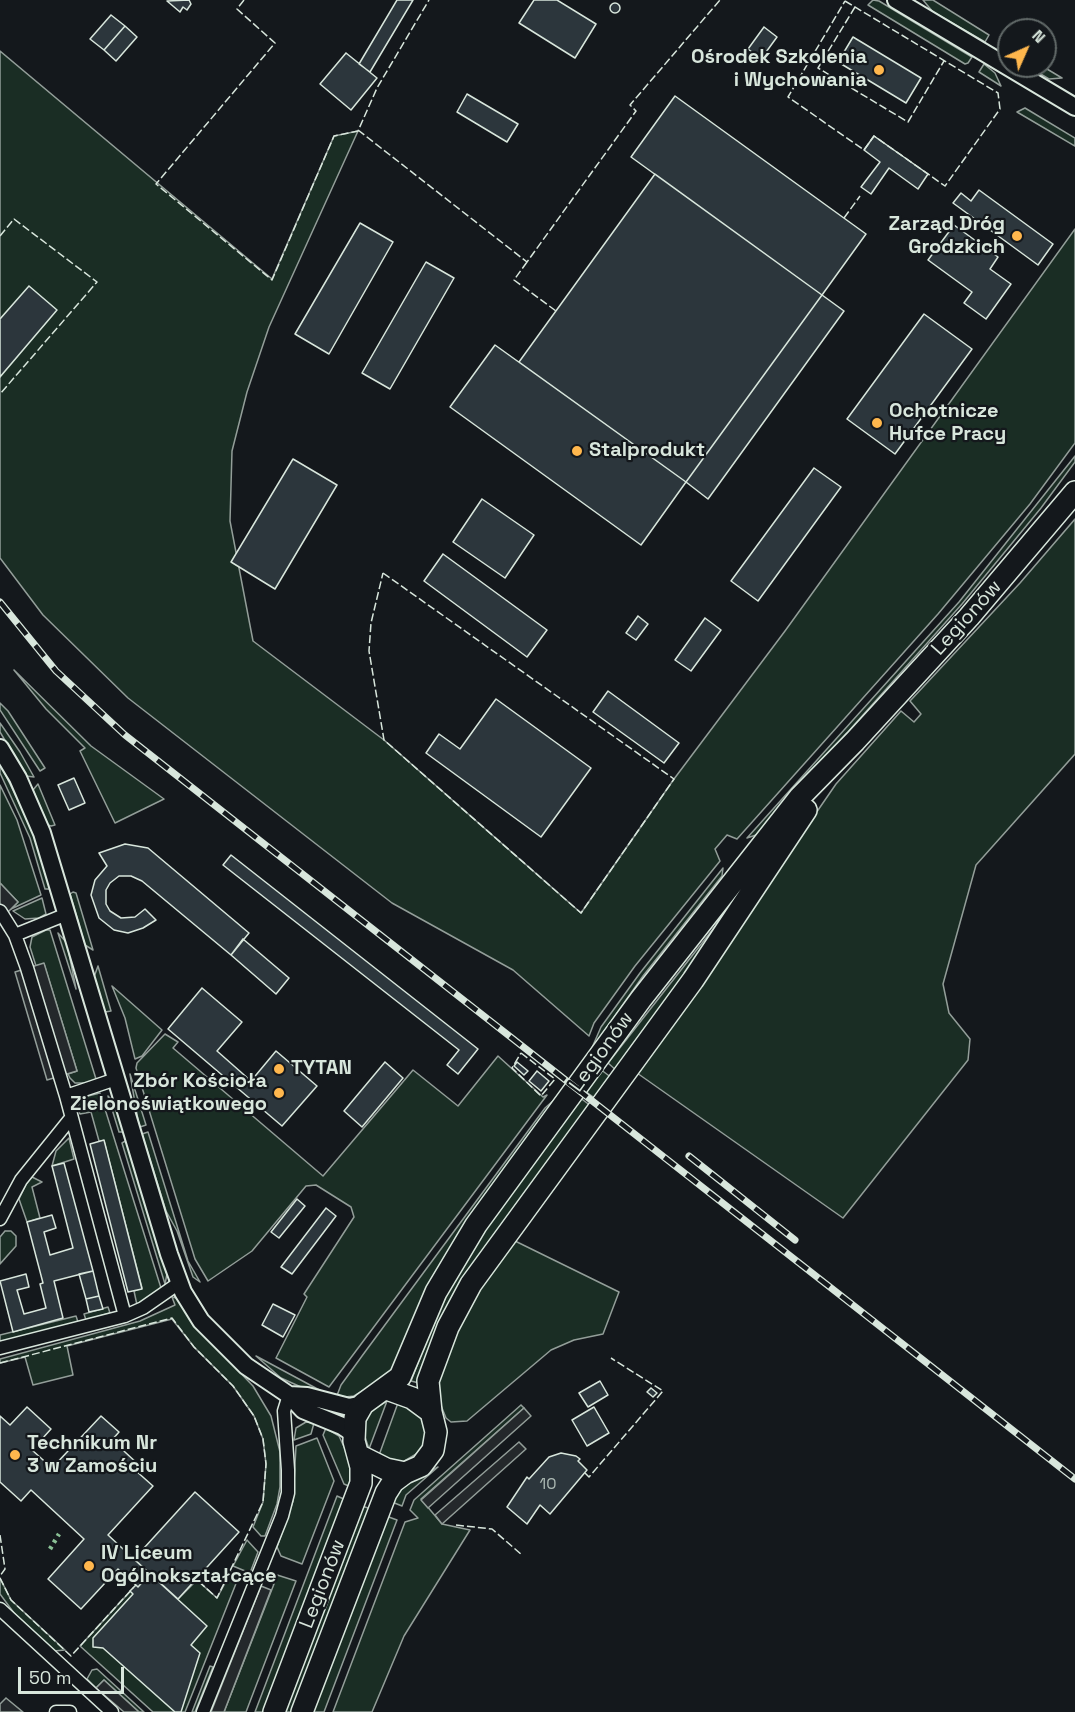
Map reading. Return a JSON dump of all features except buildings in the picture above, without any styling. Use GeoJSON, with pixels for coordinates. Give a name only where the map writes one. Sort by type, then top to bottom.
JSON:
{"type":"FeatureCollection","features":[{"type":"Feature","properties":{"kind":"highway","name":"Legionów"},"geometry":{"type":"LineString","coordinates":[[387,1389],[403,1372],[436,1292],[485,1211],[703,918],[811,784],[855,741],[969,617],[1075,492]]}},
{"type":"Feature","properties":{"kind":"highway","name":"Legionów"},"geometry":{"type":"LineString","coordinates":[[430,1412],[428,1381],[448,1327],[471,1284],[693,980],[763,872],[855,741]]}},
{"type":"Feature","properties":{"kind":"highway"},"geometry":{"type":"LineString","coordinates":[[387,1389],[412,1398],[430,1412],[436,1432],[433,1450],[420,1466],[405,1473],[386,1469],[358,1455],[354,1434],[355,1418],[363,1404],[387,1389]]}},
{"type":"Feature","properties":{"kind":"highway","name":"Legionów"},"geometry":{"type":"LineString","coordinates":[[274,1712],[356,1498],[362,1475],[358,1455]]}},
{"type":"Feature","properties":{"kind":"highway","name":"Legionów"},"geometry":{"type":"LineString","coordinates":[[303,1712],[386,1493],[393,1482],[405,1473]]}},
{"type":"Feature","properties":{"kind":"street"},"geometry":{"type":"LineString","coordinates":[[896,0],[1075,106]]}},
{"type":"Feature","properties":{"kind":"street"},"geometry":{"type":"LineString","coordinates":[[0,748],[32,807],[68,914],[179,1283],[201,1321],[224,1346],[257,1375],[289,1395],[303,1410],[342,1426],[354,1434]]}},
{"type":"Feature","properties":{"kind":"street"},"geometry":{"type":"LineString","coordinates":[[0,911],[15,935],[66,1096],[125,1316]]}},
{"type":"Feature","properties":{"kind":"street"},"geometry":{"type":"LineString","coordinates":[[15,935],[68,914]]}},
{"type":"Feature","properties":{"kind":"street"},"geometry":{"type":"LineString","coordinates":[[66,1096],[116,1079]]}},
{"type":"Feature","properties":{"kind":"street"},"geometry":{"type":"LineString","coordinates":[[0,1219],[21,1180],[71,1118]]}},
{"type":"Feature","properties":{"kind":"street"},"geometry":{"type":"LineString","coordinates":[[0,1348],[125,1316],[144,1308],[179,1283]]}},
{"type":"Feature","properties":{"kind":"street"},"geometry":{"type":"LineString","coordinates":[[289,1395],[307,1396],[349,1407],[363,1404]]}},
{"type":"Feature","properties":{"kind":"street"},"geometry":{"type":"LineString","coordinates":[[203,1712],[282,1516],[288,1493],[284,1410],[289,1395]]}},
{"type":"Feature","properties":{"kind":"street"},"geometry":{"type":"LineString","coordinates":[[0,1609],[112,1712]]}},
{"type":"Feature","properties":{"kind":"street"},"geometry":{"type":"LineString","coordinates":[[56,1712],[70,1712]]}},
{"type":"Feature","properties":{"kind":"green space"},"geometry":{"type":"Polygon","coordinates":[[[873,0],[879,1],[972,57],[965,64],[868,5],[873,0]]]}},
{"type":"Feature","properties":{"kind":"green space"},"geometry":{"type":"Polygon","coordinates":[[[923,0],[933,0],[989,35],[985,42],[933,12],[923,0]]]}},
{"type":"Feature","properties":{"kind":"green space"},"geometry":{"type":"Polygon","coordinates":[[[0,51],[272,279],[334,136],[358,131],[269,327],[247,392],[232,451],[230,521],[253,641],[384,740],[581,913],[674,779],[785,631],[1075,229],[1075,443],[1030,504],[938,614],[737,839],[727,835],[715,849],[720,861],[635,966],[594,1023],[589,1036],[513,970],[392,903],[128,698],[43,615],[0,558],[0,51]]]}},
{"type":"Feature","properties":{"kind":"green space"},"geometry":{"type":"Polygon","coordinates":[[[984,64],[995,73],[1001,86],[979,72],[984,64]]]}},
{"type":"Feature","properties":{"kind":"green space"},"geometry":{"type":"Polygon","coordinates":[[[1025,108],[1075,138],[1075,146],[1017,112],[1025,108]]]}},
{"type":"Feature","properties":{"kind":"green space"},"geometry":{"type":"Polygon","coordinates":[[[1075,456],[1075,462],[1041,508],[962,604],[756,835],[747,838],[959,602],[1075,456]]]}},
{"type":"Feature","properties":{"kind":"green space"},"geometry":{"type":"Polygon","coordinates":[[[1075,519],[1075,754],[976,865],[943,984],[949,1013],[970,1039],[968,1060],[843,1218],[637,1073],[836,784],[901,711],[914,722],[921,714],[910,701],[1020,583],[1075,519]]]}},
{"type":"Feature","properties":{"kind":"green space"},"geometry":{"type":"Polygon","coordinates":[[[14,670],[91,746],[164,799],[115,823],[80,751],[85,748],[46,709],[14,670]]]}},
{"type":"Feature","properties":{"kind":"green space"},"geometry":{"type":"Polygon","coordinates":[[[0,703],[8,711],[45,768],[40,771],[0,710],[0,703]]]}},
{"type":"Feature","properties":{"kind":"green space"},"geometry":{"type":"Polygon","coordinates":[[[0,723],[34,777],[26,776],[0,732],[0,723]]]}},
{"type":"Feature","properties":{"kind":"green space"},"geometry":{"type":"Polygon","coordinates":[[[0,763],[33,832],[51,889],[45,889],[30,838],[0,773],[0,763]]]}},
{"type":"Feature","properties":{"kind":"green space"},"geometry":{"type":"Polygon","coordinates":[[[38,784],[55,825],[48,825],[33,790],[38,784]]]}},
{"type":"Feature","properties":{"kind":"green space"},"geometry":{"type":"Polygon","coordinates":[[[0,785],[17,820],[41,895],[11,909],[18,902],[0,883],[0,785]]]}},
{"type":"Feature","properties":{"kind":"green space"},"geometry":{"type":"Polygon","coordinates":[[[723,868],[722,876],[643,976],[591,1050],[601,1027],[640,973],[723,868]]]}},
{"type":"Feature","properties":{"kind":"green space"},"geometry":{"type":"Polygon","coordinates":[[[753,878],[617,1071],[608,1063],[753,878]]]}},
{"type":"Feature","properties":{"kind":"green space"},"geometry":{"type":"Polygon","coordinates":[[[76,893],[93,950],[85,945],[70,894],[76,893]]]}},
{"type":"Feature","properties":{"kind":"green space"},"geometry":{"type":"Polygon","coordinates":[[[42,898],[46,914],[39,918],[25,919],[13,911],[42,898]]]}},
{"type":"Feature","properties":{"kind":"green space"},"geometry":{"type":"Polygon","coordinates":[[[50,930],[96,1079],[88,1083],[75,1083],[68,1074],[77,1071],[44,964],[36,966],[30,947],[32,937],[50,930]]]}},
{"type":"Feature","properties":{"kind":"green space"},"geometry":{"type":"Polygon","coordinates":[[[58,933],[67,943],[76,989],[58,933]]]}},
{"type":"Feature","properties":{"kind":"green space"},"geometry":{"type":"Polygon","coordinates":[[[98,966],[111,1011],[105,1012],[94,977],[98,966]]]}},
{"type":"Feature","properties":{"kind":"green space"},"geometry":{"type":"Polygon","coordinates":[[[112,986],[162,1030],[142,1056],[135,1059],[125,1018],[112,986]]]}},
{"type":"Feature","properties":{"kind":"green space"},"geometry":{"type":"Polygon","coordinates":[[[165,1034],[178,1042],[173,1048],[323,1176],[413,1070],[458,1106],[498,1056],[543,1097],[547,1095],[329,1387],[276,1358],[307,1297],[304,1294],[354,1217],[351,1207],[316,1185],[306,1186],[252,1251],[208,1281],[195,1259],[136,1068],[137,1063],[165,1034]]]}},
{"type":"Feature","properties":{"kind":"green space"},"geometry":{"type":"Polygon","coordinates":[[[600,1069],[612,1078],[596,1099],[585,1091],[600,1069]]]}},
{"type":"Feature","properties":{"kind":"green space"},"geometry":{"type":"Polygon","coordinates":[[[130,1074],[146,1125],[140,1127],[138,1120],[130,1074]]]}},
{"type":"Feature","properties":{"kind":"green space"},"geometry":{"type":"Polygon","coordinates":[[[100,1093],[161,1288],[137,1305],[134,1291],[142,1288],[104,1141],[99,1141],[91,1112],[80,1114],[78,1109],[79,1101],[84,1097],[100,1093]]]}},
{"type":"Feature","properties":{"kind":"green space"},"geometry":{"type":"Polygon","coordinates":[[[108,1096],[116,1105],[124,1132],[119,1132],[108,1096]]]}},
{"type":"Feature","properties":{"kind":"green space"},"geometry":{"type":"Polygon","coordinates":[[[579,1097],[591,1106],[419,1383],[411,1381],[441,1304],[476,1241],[579,1097]]]}},
{"type":"Feature","properties":{"kind":"green space"},"geometry":{"type":"Polygon","coordinates":[[[554,1100],[394,1372],[354,1396],[336,1398],[341,1385],[362,1356],[545,1108],[554,1100]]]}},
{"type":"Feature","properties":{"kind":"green space"},"geometry":{"type":"Polygon","coordinates":[[[148,1132],[188,1261],[200,1282],[193,1277],[177,1231],[166,1211],[142,1134],[148,1132]]]}},
{"type":"Feature","properties":{"kind":"green space"},"geometry":{"type":"Polygon","coordinates":[[[69,1138],[74,1159],[52,1166],[56,1151],[69,1138]]]}},
{"type":"Feature","properties":{"kind":"green space"},"geometry":{"type":"Polygon","coordinates":[[[127,1140],[167,1274],[165,1284],[122,1143],[127,1140]]]}},
{"type":"Feature","properties":{"kind":"green space"},"geometry":{"type":"Polygon","coordinates":[[[32,1177],[42,1182],[32,1187],[40,1218],[27,1222],[19,1199],[28,1180],[32,1177]]]}},
{"type":"Feature","properties":{"kind":"green space"},"geometry":{"type":"Polygon","coordinates":[[[5,1231],[11,1231],[16,1236],[16,1246],[0,1264],[0,1237],[5,1231]]]}},
{"type":"Feature","properties":{"kind":"green space"},"geometry":{"type":"Polygon","coordinates":[[[513,1240],[619,1292],[603,1334],[574,1340],[551,1350],[467,1421],[451,1422],[446,1418],[438,1398],[438,1382],[466,1309],[513,1240]]]}},
{"type":"Feature","properties":{"kind":"green space"},"geometry":{"type":"Polygon","coordinates":[[[172,1297],[177,1298],[204,1335],[253,1386],[271,1416],[280,1452],[280,1487],[277,1504],[265,1536],[261,1536],[253,1527],[263,1502],[266,1464],[263,1439],[254,1416],[233,1386],[194,1347],[172,1319],[67,1346],[73,1375],[33,1385],[25,1357],[0,1363],[0,1359],[140,1321],[175,1305],[172,1297]]]}},
{"type":"Feature","properties":{"kind":"green space"},"geometry":{"type":"Polygon","coordinates":[[[108,1307],[110,1313],[86,1320],[84,1314],[108,1307]]]}},
{"type":"Feature","properties":{"kind":"green space"},"geometry":{"type":"Polygon","coordinates":[[[76,1316],[78,1322],[0,1342],[0,1335],[76,1316]]]}},
{"type":"Feature","properties":{"kind":"green space"},"geometry":{"type":"Polygon","coordinates":[[[256,1356],[325,1393],[312,1392],[281,1378],[256,1356]]]}},
{"type":"Feature","properties":{"kind":"green space"},"geometry":{"type":"Polygon","coordinates":[[[399,1400],[418,1410],[427,1429],[424,1444],[418,1453],[401,1463],[378,1458],[399,1400]]]}},
{"type":"Feature","properties":{"kind":"green space"},"geometry":{"type":"Polygon","coordinates":[[[387,1401],[369,1449],[364,1434],[366,1419],[372,1410],[387,1401]]]}},
{"type":"Feature","properties":{"kind":"green space"},"geometry":{"type":"Polygon","coordinates":[[[521,1405],[524,1408],[421,1499],[442,1524],[470,1530],[404,1636],[372,1712],[333,1712],[405,1522],[418,1518],[410,1510],[414,1500],[521,1405]]]}},
{"type":"Feature","properties":{"kind":"green space"},"geometry":{"type":"Polygon","coordinates":[[[306,1422],[314,1423],[311,1434],[294,1440],[296,1428],[306,1422]]]}},
{"type":"Feature","properties":{"kind":"green space"},"geometry":{"type":"Polygon","coordinates":[[[326,1428],[339,1436],[352,1464],[351,1487],[344,1484],[323,1435],[326,1428]]]}},
{"type":"Feature","properties":{"kind":"green space"},"geometry":{"type":"Polygon","coordinates":[[[317,1438],[334,1481],[302,1564],[281,1556],[277,1547],[293,1501],[296,1446],[317,1438]]]}},
{"type":"Feature","properties":{"kind":"green space"},"geometry":{"type":"Polygon","coordinates":[[[438,1467],[406,1495],[402,1506],[392,1502],[397,1492],[407,1484],[438,1467]]]}},
{"type":"Feature","properties":{"kind":"green space"},"geometry":{"type":"Polygon","coordinates":[[[337,1496],[346,1500],[265,1712],[255,1712],[337,1496]]]}},
{"type":"Feature","properties":{"kind":"green space"},"geometry":{"type":"Polygon","coordinates":[[[362,1506],[371,1509],[294,1712],[283,1712],[362,1506]]]}},
{"type":"Feature","properties":{"kind":"green space"},"geometry":{"type":"Polygon","coordinates":[[[386,1516],[397,1520],[324,1712],[312,1712],[386,1516]]]}},
{"type":"Feature","properties":{"kind":"green space"},"geometry":{"type":"Polygon","coordinates":[[[247,1540],[258,1552],[250,1573],[233,1566],[247,1540]]]}},
{"type":"Feature","properties":{"kind":"green space"},"geometry":{"type":"Polygon","coordinates":[[[231,1572],[239,1576],[185,1712],[153,1712],[80,1646],[136,1585],[138,1587],[150,1574],[178,1599],[197,1580],[217,1598],[231,1572]]]}},
{"type":"Feature","properties":{"kind":"green space"},"geometry":{"type":"Polygon","coordinates":[[[274,1574],[296,1581],[246,1712],[224,1712],[274,1584],[264,1580],[274,1574]]]}},
{"type":"Feature","properties":{"kind":"green space"},"geometry":{"type":"Polygon","coordinates":[[[0,1578],[11,1600],[65,1650],[54,1651],[14,1613],[0,1594],[0,1578]]]}},
{"type":"Feature","properties":{"kind":"green space"},"geometry":{"type":"Polygon","coordinates":[[[210,1666],[213,1667],[195,1712],[192,1712],[210,1666]]]}},
{"type":"Feature","properties":{"kind":"green space"},"geometry":{"type":"Polygon","coordinates":[[[97,1669],[144,1712],[139,1712],[104,1680],[96,1688],[87,1679],[92,1670],[97,1669]]]}},
{"type":"Feature","properties":{"kind":"shaded area"},"geometry":{"type":"Polygon","coordinates":[[[0,883],[18,902],[0,920],[0,883]]]}},
{"type":"Feature","properties":{"kind":"shaded area"},"geometry":{"type":"Polygon","coordinates":[[[44,963],[77,1071],[47,1080],[15,972],[44,963]]]}},
{"type":"Feature","properties":{"kind":"shaded area"},"geometry":{"type":"Polygon","coordinates":[[[524,1408],[531,1416],[428,1508],[421,1500],[524,1408]]]}},
{"type":"Feature","properties":{"kind":"shaded area"},"geometry":{"type":"Polygon","coordinates":[[[519,1442],[526,1449],[442,1524],[435,1515],[519,1442]]]}},
{"type":"Feature","properties":{"kind":"shaded area"},"geometry":{"type":"Polygon","coordinates":[[[261,1586],[271,1590],[224,1712],[211,1712],[261,1586]]]}},
{"type":"Feature","properties":{"kind":"shaded area"},"geometry":{"type":"Polygon","coordinates":[[[104,1680],[139,1712],[124,1712],[96,1688],[104,1680]]]}},
{"type":"Feature","properties":{"kind":"shaded area"},"geometry":{"type":"Polygon","coordinates":[[[6,1698],[23,1712],[0,1712],[0,1704],[6,1698]]]}},
{"type":"Feature","properties":{"kind":"railway"},"geometry":{"type":"LineString","coordinates":[[0,602],[56,671],[125,735],[1075,1479]]}},
{"type":"Feature","properties":{"kind":"railway"},"geometry":{"type":"LineString","coordinates":[[689,1156],[795,1240]]}},
{"type":"Feature","properties":{"kind":"hedge"},"geometry":{"type":"LineString","coordinates":[[50,1549],[59,1534]]}},
{"type":"Feature","properties":{"kind":"fence"},"geometry":{"type":"LineString","coordinates":[[244,0],[237,9],[275,43],[156,184],[272,280],[334,136],[358,131],[377,88],[429,0]]}},
{"type":"Feature","properties":{"kind":"fence"},"geometry":{"type":"LineString","coordinates":[[358,130],[527,262],[636,111],[630,105],[720,0]]}},
{"type":"Feature","properties":{"kind":"fence"},"geometry":{"type":"LineString","coordinates":[[845,1],[998,93],[1000,109],[945,186],[874,136],[864,150],[788,97],[845,1]]}},
{"type":"Feature","properties":{"kind":"fence"},"geometry":{"type":"LineString","coordinates":[[855,7],[818,68],[908,122],[944,61]]}},
{"type":"Feature","properties":{"kind":"fence"},"geometry":{"type":"LineString","coordinates":[[844,218],[860,196]]}},
{"type":"Feature","properties":{"kind":"fence"},"geometry":{"type":"LineString","coordinates":[[0,236],[14,219],[97,282],[0,394]]}},
{"type":"Feature","properties":{"kind":"fence"},"geometry":{"type":"LineString","coordinates":[[527,262],[514,280],[556,311]]}},
{"type":"Feature","properties":{"kind":"fence"},"geometry":{"type":"LineString","coordinates":[[383,573],[674,779],[581,913],[384,740],[369,651],[371,623],[383,573]]}},
{"type":"Feature","properties":{"kind":"fence"},"geometry":{"type":"LineString","coordinates":[[521,1053],[555,1079],[541,1096],[512,1068],[521,1053]]}},
{"type":"Feature","properties":{"kind":"fence"},"geometry":{"type":"LineString","coordinates":[[0,1363],[172,1318],[194,1347],[233,1386],[254,1416],[263,1439],[266,1464],[263,1502],[217,1598],[197,1580]]}},
{"type":"Feature","properties":{"kind":"fence"},"geometry":{"type":"LineString","coordinates":[[585,1473],[589,1477],[663,1391],[611,1358]]}},
{"type":"Feature","properties":{"kind":"fence"},"geometry":{"type":"LineString","coordinates":[[456,1525],[492,1529],[522,1555]]}},
{"type":"Feature","properties":{"kind":"fence"},"geometry":{"type":"LineString","coordinates":[[0,1535],[5,1569],[0,1576]]}},
{"type":"Feature","properties":{"kind":"fence"},"geometry":{"type":"LineString","coordinates":[[0,1578],[11,1600],[71,1656],[133,1588]]}},
{"type":"Feature","properties":{"kind":"place","name":"Ośrodek Szkolenia i Wychowania"},"geometry":{"type":"Point","coordinates":[879,70]}},
{"type":"Feature","properties":{"kind":"place","name":"Zarząd Dróg Grodzkich"},"geometry":{"type":"Point","coordinates":[1017,236]}},
{"type":"Feature","properties":{"kind":"place","name":"Ochotnicze Hufce Pracy"},"geometry":{"type":"Point","coordinates":[877,423]}},
{"type":"Feature","properties":{"kind":"place","name":"Stalprodukt"},"geometry":{"type":"Point","coordinates":[577,451]}},
{"type":"Feature","properties":{"kind":"place","name":"TYTAN"},"geometry":{"type":"Point","coordinates":[279,1069]}},
{"type":"Feature","properties":{"kind":"place","name":"Zbór Kościoła Zielonoświątkowego"},"geometry":{"type":"Point","coordinates":[279,1093]}},
{"type":"Feature","properties":{"kind":"place","name":"Technikum Nr 3 w Zamościu"},"geometry":{"type":"Point","coordinates":[15,1455]}},
{"type":"Feature","properties":{"kind":"place","name":"IV Liceum Ogólnokształcące"},"geometry":{"type":"Point","coordinates":[89,1566]}}]}
